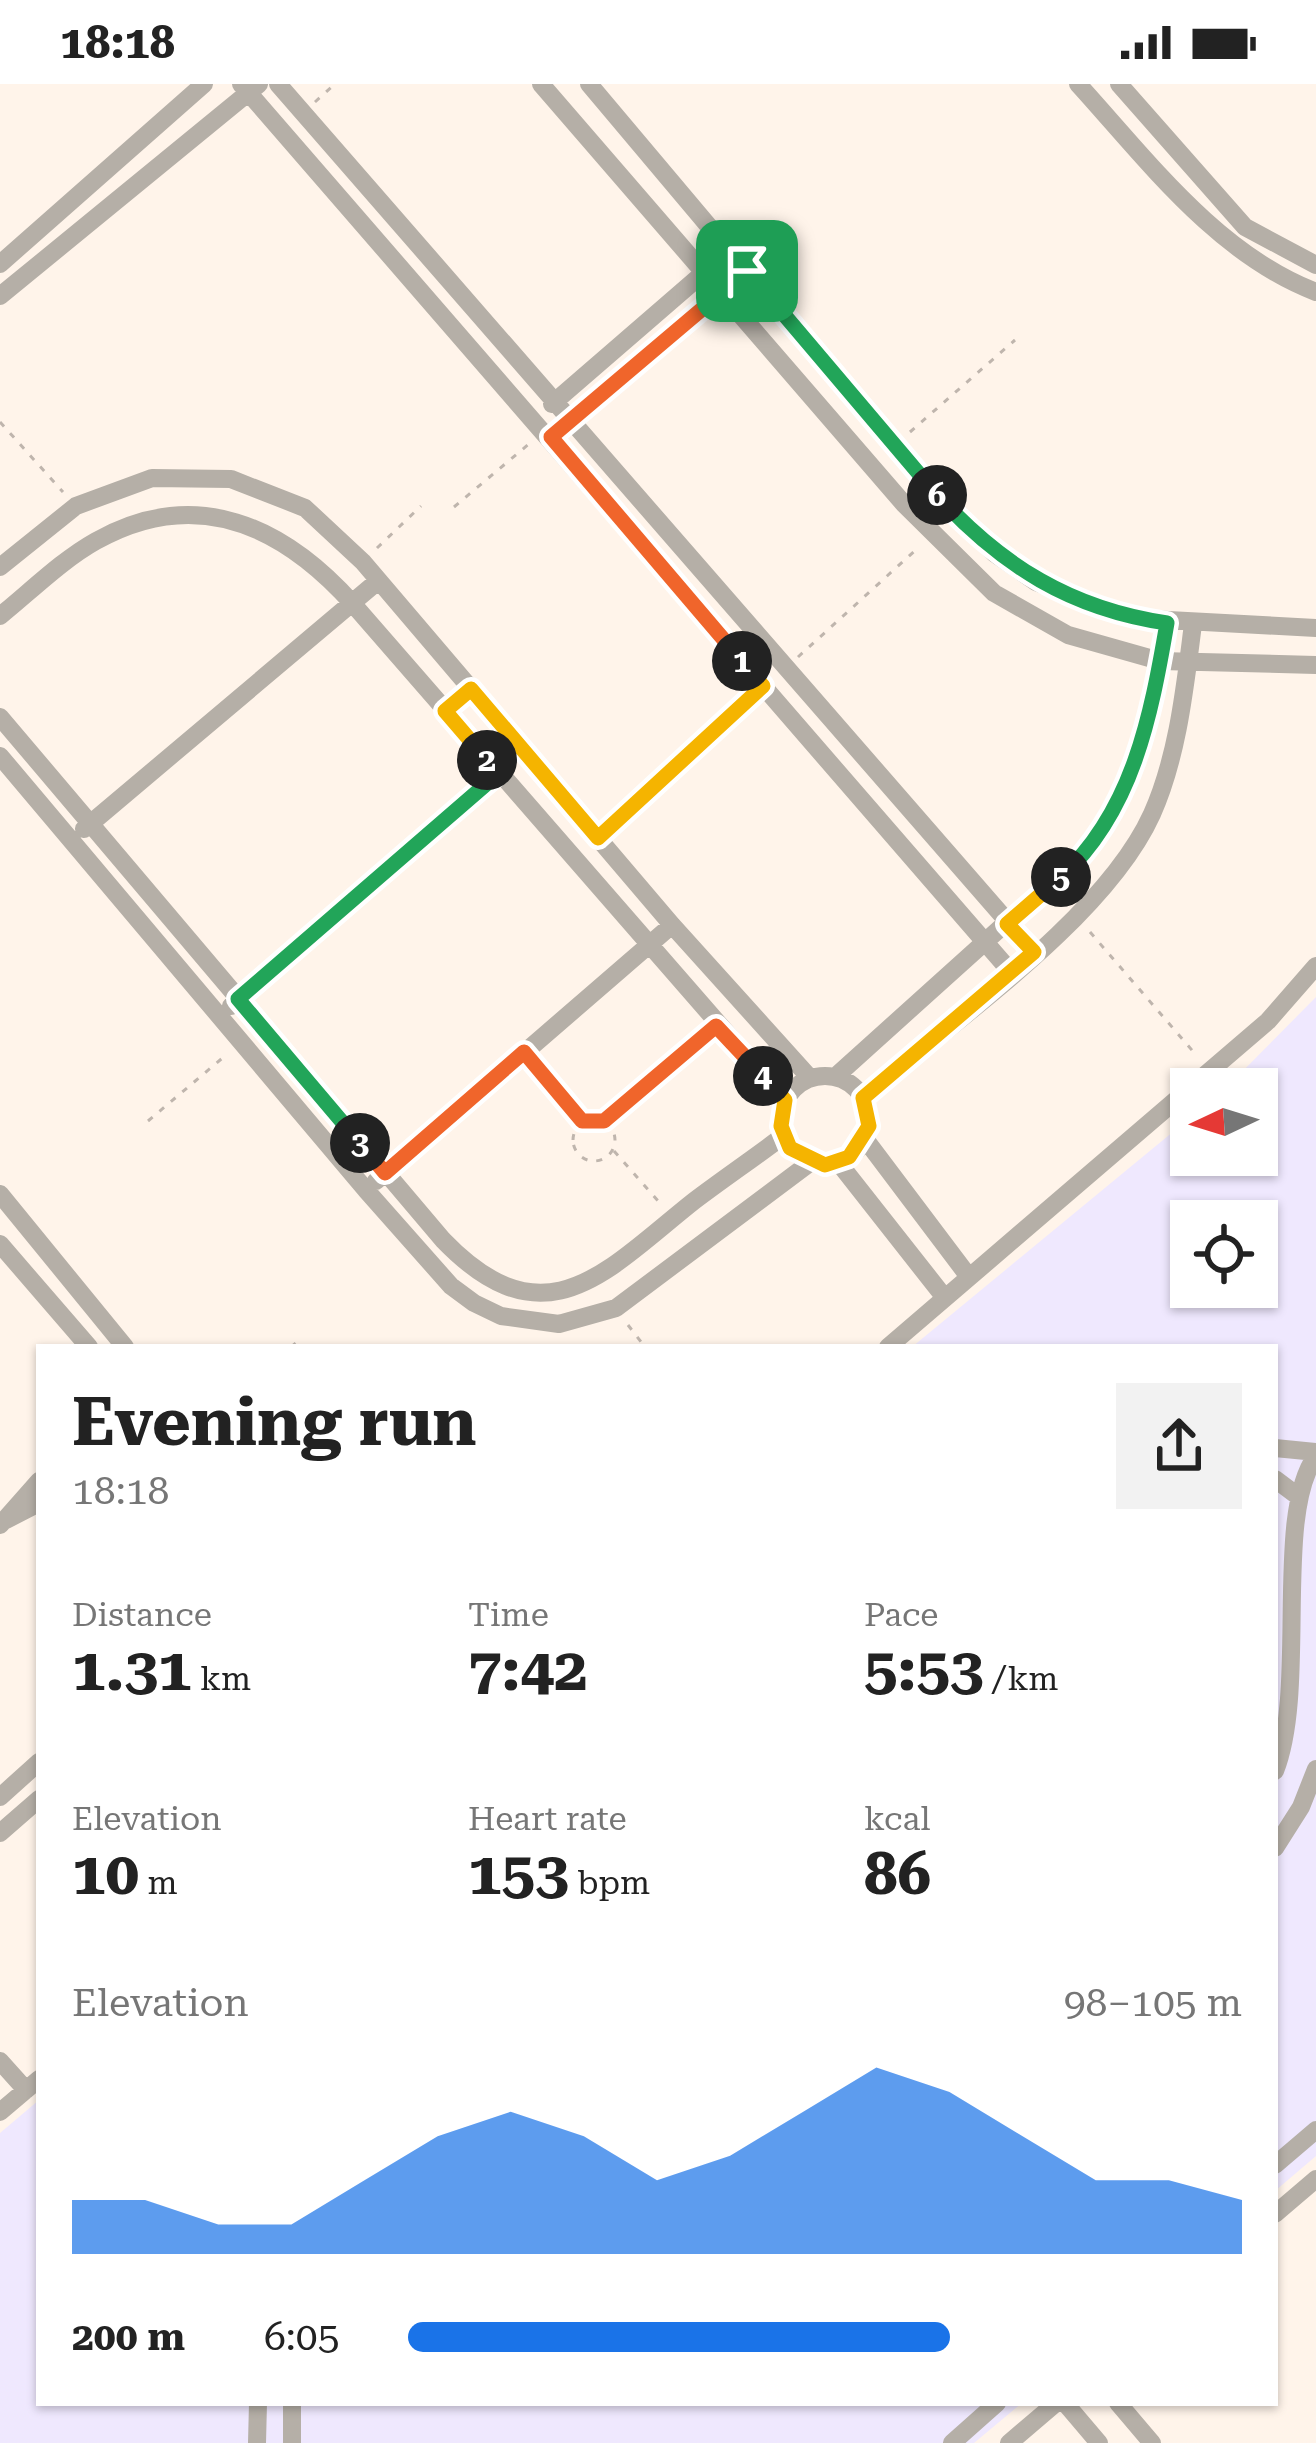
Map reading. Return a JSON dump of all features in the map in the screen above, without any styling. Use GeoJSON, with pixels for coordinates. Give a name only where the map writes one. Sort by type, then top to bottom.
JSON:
{"type":"FeatureCollection","features":[{"type":"Feature","properties":{"kind":"street"},"geometry":{"type":"LineString","coordinates":[[0,264],[204,84]]}},
{"type":"Feature","properties":{"kind":"street"},"geometry":{"type":"LineString","coordinates":[[278,84],[558,400],[784,670],[1034,952]]}},
{"type":"Feature","properties":{"kind":"street"},"geometry":{"type":"LineString","coordinates":[[541,84],[932,535],[994,593],[1030,616],[1108,649],[1160,661],[1316,665]]}},
{"type":"Feature","properties":{"kind":"street"},"geometry":{"type":"LineString","coordinates":[[589,84],[982,542],[1036,582],[1082,604],[1167,623],[1316,628]]}},
{"type":"Feature","properties":{"kind":"street"},"geometry":{"type":"LineString","coordinates":[[1078,84],[1220,235],[1264,268],[1316,292]]}},
{"type":"Feature","properties":{"kind":"street"},"geometry":{"type":"LineString","coordinates":[[0,296],[250,87],[1011,972]]}},
{"type":"Feature","properties":{"kind":"street"},"geometry":{"type":"LineString","coordinates":[[1095,103],[1126,87],[1245,227],[1316,265]]}},
{"type":"Feature","properties":{"kind":"street"},"geometry":{"type":"LineString","coordinates":[[544,429],[558,400],[730,250]]}},
{"type":"Feature","properties":{"kind":"street"},"geometry":{"type":"LineString","coordinates":[[544,429],[574,419],[747,271]]}},
{"type":"Feature","properties":{"kind":"street"},"geometry":{"type":"LineString","coordinates":[[0,567],[76,506],[113,488],[191,475],[250,484],[304,508],[363,562],[671,925],[810,1078]]}},
{"type":"Feature","properties":{"kind":"street"},"geometry":{"type":"LineString","coordinates":[[113,488],[129,526]]}},
{"type":"Feature","properties":{"kind":"street"},"geometry":{"type":"LineString","coordinates":[[0,616],[93,542],[129,526],[198,516],[266,531],[323,571],[785,1100]]}},
{"type":"Feature","properties":{"kind":"street"},"geometry":{"type":"LineString","coordinates":[[37,537],[61,567]]}},
{"type":"Feature","properties":{"kind":"street"},"geometry":{"type":"LineString","coordinates":[[71,840],[378,580]]}},
{"type":"Feature","properties":{"kind":"street"},"geometry":{"type":"LineString","coordinates":[[835,1077],[1066,873],[1107,820],[1138,760],[1167,623]]}},
{"type":"Feature","properties":{"kind":"street"},"geometry":{"type":"LineString","coordinates":[[863,1098],[1077,916],[1120,868],[1153,812],[1173,749],[1193,624]]}},
{"type":"Feature","properties":{"kind":"street"},"geometry":{"type":"LineString","coordinates":[[445,711],[471,689]]}},
{"type":"Feature","properties":{"kind":"street"},"geometry":{"type":"LineString","coordinates":[[0,717],[465,1263],[523,1289],[555,1290],[602,1277],[783,1136],[785,1100],[810,1078],[835,1077],[863,1098],[869,1126],[865,1139],[838,1162],[811,1162],[616,1308],[559,1324],[501,1316],[474,1304],[451,1286],[0,756]]}},
{"type":"Feature","properties":{"kind":"street"},"geometry":{"type":"LineString","coordinates":[[219,1016],[499,773]]}},
{"type":"Feature","properties":{"kind":"street"},"geometry":{"type":"LineString","coordinates":[[366,1190],[671,925]]}},
{"type":"Feature","properties":{"kind":"street"},"geometry":{"type":"LineString","coordinates":[[1213,1068],[1268,1021],[1316,967]]}},
{"type":"Feature","properties":{"kind":"street"},"geometry":{"type":"LineString","coordinates":[[891,1344],[1170,1104]]}},
{"type":"Feature","properties":{"kind":"street"},"geometry":{"type":"LineString","coordinates":[[783,1136],[811,1162]]}},
{"type":"Feature","properties":{"kind":"street"},"geometry":{"type":"LineString","coordinates":[[865,1139],[969,1277]]}},
{"type":"Feature","properties":{"kind":"street"},"geometry":{"type":"LineString","coordinates":[[838,1162],[945,1298]]}},
{"type":"Feature","properties":{"kind":"street"},"geometry":{"type":"LineString","coordinates":[[0,1194],[123,1344]]}},
{"type":"Feature","properties":{"kind":"street"},"geometry":{"type":"LineString","coordinates":[[0,1244],[86,1344]]}},
{"type":"Feature","properties":{"kind":"street"},"geometry":{"type":"LineString","coordinates":[[1278,1448],[1316,1454],[1299,1497],[1288,1719],[1278,1759]]}},
{"type":"Feature","properties":{"kind":"street"},"geometry":{"type":"LineString","coordinates":[[1278,1481],[1299,1497]]}},
{"type":"Feature","properties":{"kind":"street"},"geometry":{"type":"LineString","coordinates":[[3,1522],[15,1502],[36,1484]]}},
{"type":"Feature","properties":{"kind":"street"},"geometry":{"type":"LineString","coordinates":[[3,1522],[36,1505]]}},
{"type":"Feature","properties":{"kind":"street"},"geometry":{"type":"LineString","coordinates":[[0,1797],[36,1765]]}},
{"type":"Feature","properties":{"kind":"street"},"geometry":{"type":"LineString","coordinates":[[1278,1843],[1301,1808],[1316,1768]]}},
{"type":"Feature","properties":{"kind":"street"},"geometry":{"type":"LineString","coordinates":[[0,1833],[36,1802]]}},
{"type":"Feature","properties":{"kind":"street"},"geometry":{"type":"LineString","coordinates":[[0,2061],[32,2085],[1,2110]]}},
{"type":"Feature","properties":{"kind":"street"},"geometry":{"type":"LineString","coordinates":[[1278,2162],[1316,2130]]}},
{"type":"Feature","properties":{"kind":"street"},"geometry":{"type":"LineString","coordinates":[[1278,2211],[1316,2179]]}},
{"type":"Feature","properties":{"kind":"street"},"geometry":{"type":"LineString","coordinates":[[257,2443],[258,2406]]}},
{"type":"Feature","properties":{"kind":"street"},"geometry":{"type":"LineString","coordinates":[[292,2406],[292,2443]]}},
{"type":"Feature","properties":{"kind":"street"},"geometry":{"type":"LineString","coordinates":[[952,2443],[994,2406]]}},
{"type":"Feature","properties":{"kind":"street"},"geometry":{"type":"LineString","coordinates":[[1009,2443],[1052,2406]]}},
{"type":"Feature","properties":{"kind":"street"},"geometry":{"type":"LineString","coordinates":[[1068,2406],[1099,2443]]}},
{"type":"Feature","properties":{"kind":"street"},"geometry":{"type":"LineString","coordinates":[[1121,2406],[1152,2443]]}},
{"type":"Feature","properties":{"kind":"path"},"geometry":{"type":"LineString","coordinates":[[304,111],[335,84]]}},
{"type":"Feature","properties":{"kind":"path"},"geometry":{"type":"LineString","coordinates":[[895,445],[1015,340]]}},
{"type":"Feature","properties":{"kind":"path"},"geometry":{"type":"LineString","coordinates":[[0,422],[76,506]]}},
{"type":"Feature","properties":{"kind":"path"},"geometry":{"type":"LineString","coordinates":[[454,507],[544,429]]}},
{"type":"Feature","properties":{"kind":"path"},"geometry":{"type":"LineString","coordinates":[[363,562],[421,506]]}},
{"type":"Feature","properties":{"kind":"path"},"geometry":{"type":"LineString","coordinates":[[784,670],[932,535]]}},
{"type":"Feature","properties":{"kind":"path"},"geometry":{"type":"LineString","coordinates":[[598,838],[763,686]]}},
{"type":"Feature","properties":{"kind":"path"},"geometry":{"type":"LineString","coordinates":[[1077,916],[1206,1068]]}},
{"type":"Feature","properties":{"kind":"path"},"geometry":{"type":"LineString","coordinates":[[524,1052],[582,1121],[604,1121],[716,1026]]}},
{"type":"Feature","properties":{"kind":"path"},"geometry":{"type":"LineString","coordinates":[[148,1121],[241,1042]]}},
{"type":"Feature","properties":{"kind":"path"},"geometry":{"type":"LineString","coordinates":[[582,1121],[572,1138],[580,1156],[594,1162],[613,1149],[615,1136],[604,1121]]}},
{"type":"Feature","properties":{"kind":"path"},"geometry":{"type":"LineString","coordinates":[[613,1149],[674,1219]]}},
{"type":"Feature","properties":{"kind":"path"},"geometry":{"type":"LineString","coordinates":[[616,1308],[644,1344]]}},
{"type":"Feature","properties":{"kind":"shaded area"},"geometry":{"type":"Polygon","coordinates":[[[1316,997],[1316,2156],[1278,2188],[1278,1344],[916,1344],[1170,1134],[1170,1176],[1278,1176],[1278,1068],[1246,1068],[1316,997]]]}},
{"type":"Feature","properties":{"kind":"shaded area"},"geometry":{"type":"Polygon","coordinates":[[[36,2103],[36,2406],[1018,2406],[974,2443],[0,2443],[0,2133],[36,2103]]]}},
{"type":"Feature","properties":{"kind":"route"},"geometry":{"type":"LineString","coordinates":[[747,271],[926,483],[994,553],[1036,582],[1082,604],[1167,623],[1138,760],[1088,848],[1007,924],[1034,952],[863,1098],[869,1126],[865,1139],[849,1157],[825,1165],[790,1148],[781,1126],[785,1100],[716,1026],[604,1121],[582,1121],[524,1052],[385,1173],[238,999],[499,773],[445,711],[471,689],[598,838],[763,686],[551,437],[747,271]]}}]}
